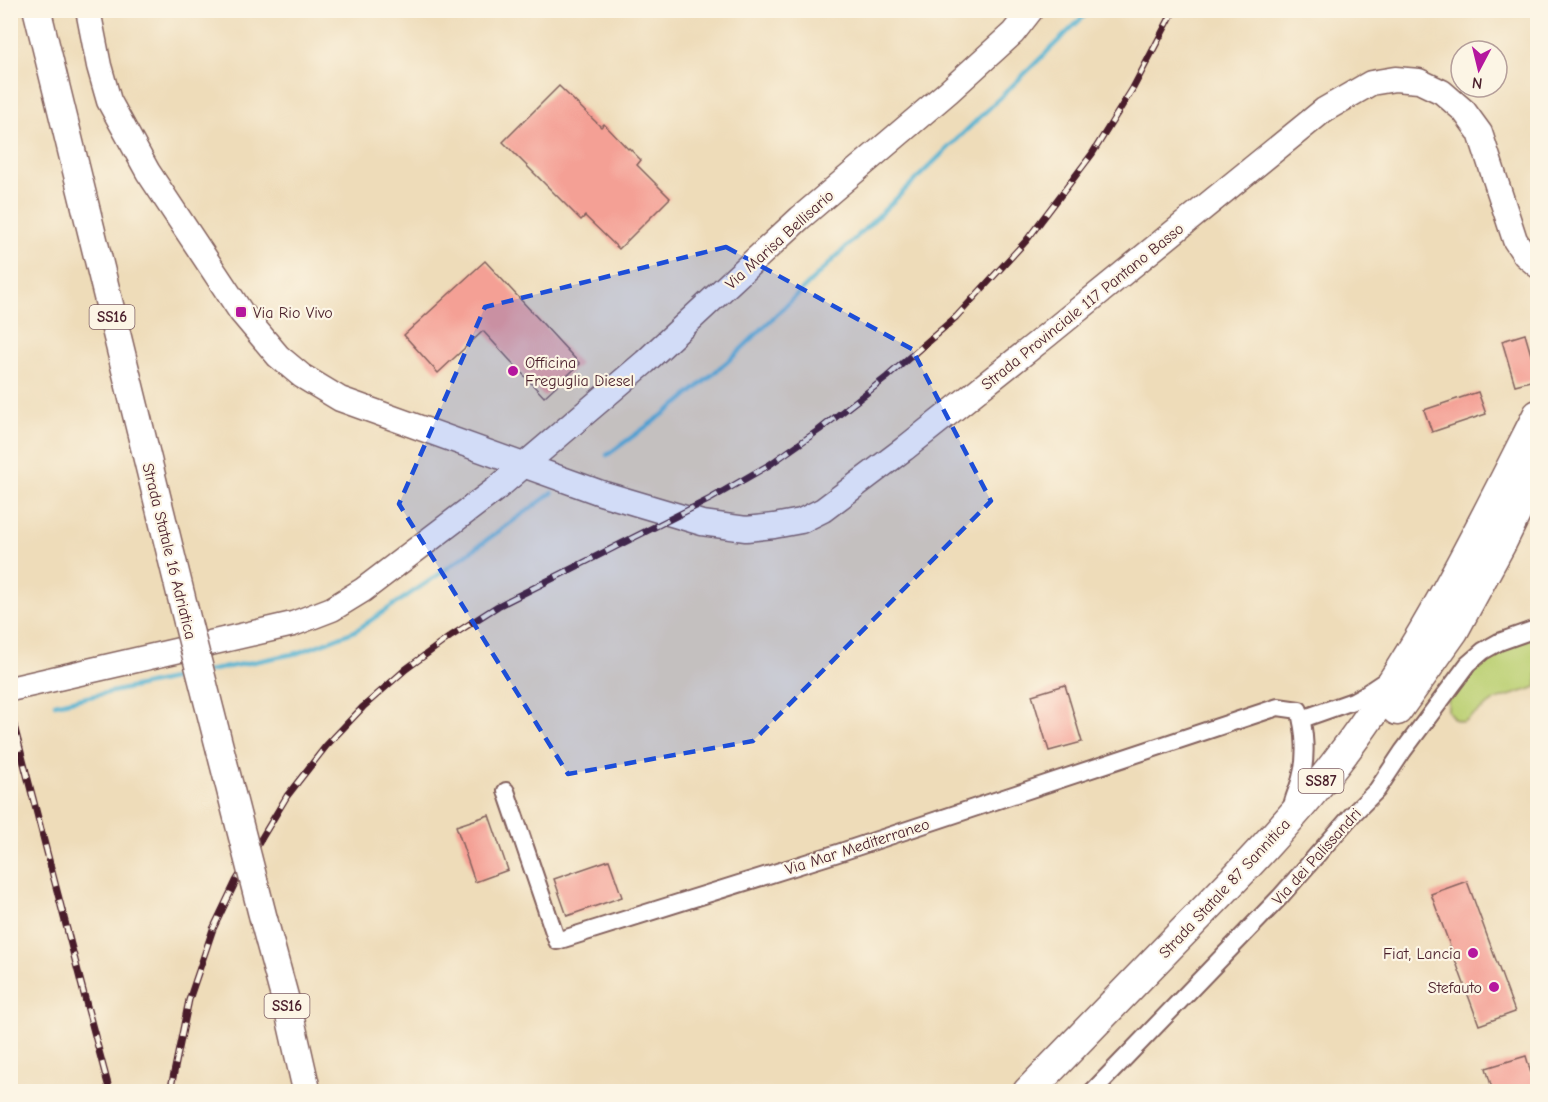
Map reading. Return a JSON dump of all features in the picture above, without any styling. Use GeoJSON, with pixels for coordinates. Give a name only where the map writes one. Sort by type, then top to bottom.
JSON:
{"type":"FeatureCollection","features":[{"type":"Feature","properties":{"kind":"highway","name":"Strada Statale 87 Sannitica"},"geometry":{"type":"LineString","coordinates":[[1028,1092],[1233,881],[1335,764],[1400,670],[1450,585],[1538,415]]}},
{"type":"Feature","properties":{"kind":"highway","name":"Strada Statale 87 Sannitica"},"geometry":{"type":"LineString","coordinates":[[1055,1092],[1205,938],[1331,800],[1453,632],[1502,541],[1538,467]]}},
{"type":"Feature","properties":{"kind":"highway","name":"SS87"},"geometry":{"type":"LineString","coordinates":[[1502,541],[1538,488]]}},
{"type":"Feature","properties":{"kind":"main road","name":"Strada Statale 16 Adriatica"},"geometry":{"type":"LineString","coordinates":[[37,10],[188,624],[290,1017],[307,1092]]}},
{"type":"Feature","properties":{"kind":"street"},"geometry":{"type":"LineString","coordinates":[[10,689],[293,624],[332,609],[373,583],[496,489],[523,465],[340,399],[302,376],[278,356],[241,312],[137,152],[109,100],[99,66],[88,10]]}},
{"type":"Feature","properties":{"kind":"street","name":"Via Marisa Bellisario"},"geometry":{"type":"LineString","coordinates":[[523,465],[645,362],[800,218],[948,92],[1013,33],[1031,10]]}},
{"type":"Feature","properties":{"kind":"street","name":"Strada Provinciale 117 Pantano Basso"},"geometry":{"type":"LineString","coordinates":[[523,465],[601,493],[702,523],[746,528],[801,521],[823,510],[904,449],[1324,110],[1371,83],[1395,79],[1419,81],[1442,92],[1464,111],[1479,133],[1515,240],[1525,255],[1538,266]]}},
{"type":"Feature","properties":{"kind":"street","name":"Via dei Palissandri"},"geometry":{"type":"LineString","coordinates":[[1092,1092],[1280,897],[1377,790],[1468,664],[1483,651],[1499,642],[1538,628]]}},
{"type":"Feature","properties":{"kind":"street"},"geometry":{"type":"LineString","coordinates":[[1288,820],[1304,762],[1302,719],[1353,701],[1400,670]]}},
{"type":"Feature","properties":{"kind":"street","name":"Via Mar Mediterraneo"},"geometry":{"type":"LineString","coordinates":[[506,790],[557,941],[838,853],[1278,707],[1299,710],[1302,719]]}},
{"type":"Feature","properties":{"kind":"highlighted area"},"geometry":{"type":"Polygon","coordinates":[[[726,247],[912,349],[991,501],[753,741],[568,774],[399,504],[485,307],[726,247]]]}},
{"type":"Feature","properties":{"kind":"green space"},"geometry":{"type":"Polygon","coordinates":[[[1537,636],[1537,687],[1496,700],[1463,722],[1454,719],[1448,711],[1448,700],[1479,662],[1497,650],[1537,636]]]}},
{"type":"Feature","properties":{"kind":"building"},"geometry":{"type":"Polygon","coordinates":[[[559,86],[601,127],[604,124],[641,160],[637,165],[670,198],[619,249],[585,216],[581,220],[503,142],[559,86]]]}},
{"type":"Feature","properties":{"kind":"building"},"geometry":{"type":"Polygon","coordinates":[[[485,261],[580,364],[544,397],[483,331],[438,373],[404,335],[485,261]]]}},
{"type":"Feature","properties":{"kind":"building"},"geometry":{"type":"Polygon","coordinates":[[[1525,334],[1538,379],[1515,385],[1502,341],[1525,334]]]}},
{"type":"Feature","properties":{"kind":"building"},"geometry":{"type":"Polygon","coordinates":[[[1478,392],[1486,414],[1432,432],[1424,410],[1478,392]]]}},
{"type":"Feature","properties":{"kind":"building"},"geometry":{"type":"Polygon","coordinates":[[[1065,685],[1082,742],[1049,751],[1032,695],[1065,685]]]}},
{"type":"Feature","properties":{"kind":"building"},"geometry":{"type":"Polygon","coordinates":[[[489,815],[508,870],[475,882],[456,826],[489,815]]]}},
{"type":"Feature","properties":{"kind":"building"},"geometry":{"type":"Polygon","coordinates":[[[609,860],[622,897],[567,916],[554,879],[609,860]]]}},
{"type":"Feature","properties":{"kind":"building","name":"Fiat, Lancia"},"geometry":{"type":"Polygon","coordinates":[[[1467,881],[1515,1012],[1479,1025],[1431,894],[1467,881]]]}},
{"type":"Feature","properties":{"kind":"building"},"geometry":{"type":"Polygon","coordinates":[[[1526,1056],[1535,1087],[1518,1092],[1493,1092],[1486,1068],[1526,1056]]]}},
{"type":"Feature","properties":{"kind":"waterway"},"geometry":{"type":"LineString","coordinates":[[607,455],[679,403],[735,355],[1084,16],[1087,10]]}},
{"type":"Feature","properties":{"kind":"waterway"},"geometry":{"type":"LineString","coordinates":[[208,671],[298,653],[355,631],[552,493]]}},
{"type":"Feature","properties":{"kind":"waterway"},"geometry":{"type":"LineString","coordinates":[[55,704],[191,675]]}},
{"type":"Feature","properties":{"kind":"railway"},"geometry":{"type":"LineString","coordinates":[[170,1092],[189,1000],[213,929],[236,881],[287,796],[326,746],[363,707],[406,669],[451,636],[498,606],[710,499],[769,465],[819,430],[887,377],[956,317],[1026,241],[1092,154],[1133,88],[1174,10]]}},
{"type":"Feature","properties":{"kind":"railway"},"geometry":{"type":"LineString","coordinates":[[10,710],[110,1092]]}},
{"type":"Feature","properties":{"kind":"place","name":"Via Rio Vivo"},"geometry":{"type":"Point","coordinates":[241,312]}},
{"type":"Feature","properties":{"kind":"place","name":"Officina Freguglia Diesel"},"geometry":{"type":"Point","coordinates":[513,371]}},
{"type":"Feature","properties":{"kind":"place","name":"Fiat, Lancia"},"geometry":{"type":"Point","coordinates":[1473,953]}},
{"type":"Feature","properties":{"kind":"place","name":"Stefauto"},"geometry":{"type":"Point","coordinates":[1494,987]}}]}
